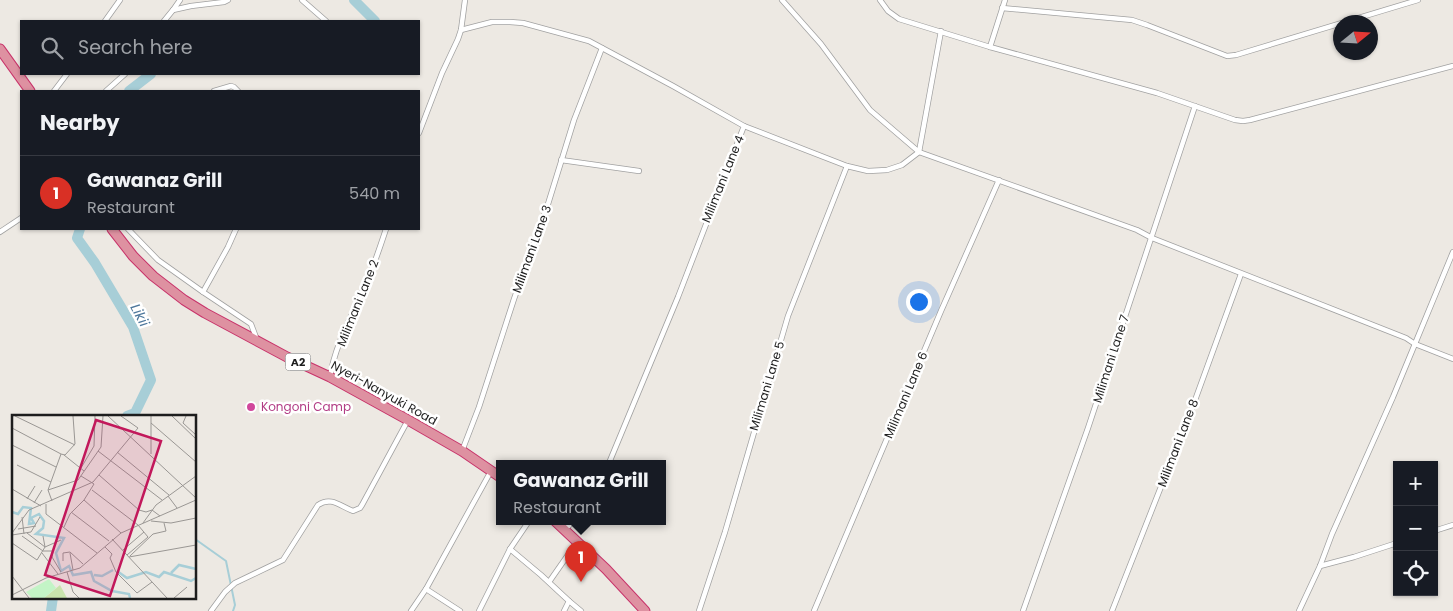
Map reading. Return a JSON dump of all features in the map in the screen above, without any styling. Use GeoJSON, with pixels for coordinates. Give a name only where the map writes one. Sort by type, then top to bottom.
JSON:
{"type":"FeatureCollection","features":[{"type":"Feature","properties":{"kind":"highway"},"geometry":{"type":"LineString","coordinates":[[0,49],[29,90]]}},
{"type":"Feature","properties":{"kind":"highway","name":"Nyeri-Nanyuki Road"},"geometry":{"type":"LineString","coordinates":[[113,230],[153,276],[205,313],[330,377],[408,420],[462,451],[496,474]]}},
{"type":"Feature","properties":{"kind":"highway"},"geometry":{"type":"LineString","coordinates":[[560,525],[606,569],[645,611]]}},
{"type":"Feature","properties":{"kind":"street"},"geometry":{"type":"LineString","coordinates":[[106,20],[120,0]]}},
{"type":"Feature","properties":{"kind":"street"},"geometry":{"type":"LineString","coordinates":[[165,20],[180,0]]}},
{"type":"Feature","properties":{"kind":"street"},"geometry":{"type":"LineString","coordinates":[[173,10],[228,0]]}},
{"type":"Feature","properties":{"kind":"street"},"geometry":{"type":"LineString","coordinates":[[302,0],[325,20]]}},
{"type":"Feature","properties":{"kind":"street"},"geometry":{"type":"LineString","coordinates":[[420,130],[461,30],[465,0]]}},
{"type":"Feature","properties":{"kind":"street"},"geometry":{"type":"LineString","coordinates":[[782,0],[821,44],[870,110],[919,152],[1125,226],[1241,274],[1398,335],[1453,359]]}},
{"type":"Feature","properties":{"kind":"street"},"geometry":{"type":"LineString","coordinates":[[880,0],[888,11],[895,16],[990,47],[1157,93],[1235,120],[1243,121],[1453,66]]}},
{"type":"Feature","properties":{"kind":"street"},"geometry":{"type":"LineString","coordinates":[[990,47],[1005,0]]}},
{"type":"Feature","properties":{"kind":"street"},"geometry":{"type":"LineString","coordinates":[[1002,8],[1132,20],[1227,56],[1418,0]]}},
{"type":"Feature","properties":{"kind":"street","name":"Milimani Lane 4"},"geometry":{"type":"LineString","coordinates":[[461,30],[492,22],[523,23],[589,41],[744,126],[674,306],[610,460]]}},
{"type":"Feature","properties":{"kind":"street"},"geometry":{"type":"LineString","coordinates":[[744,126],[847,166],[868,171],[886,170],[902,164],[919,152],[941,31]]}},
{"type":"Feature","properties":{"kind":"street","name":"Milimani Lane 3"},"geometry":{"type":"LineString","coordinates":[[462,451],[479,407],[514,299],[548,204],[574,120],[602,48]]}},
{"type":"Feature","properties":{"kind":"street"},"geometry":{"type":"LineString","coordinates":[[55,90],[66,75]]}},
{"type":"Feature","properties":{"kind":"street"},"geometry":{"type":"LineString","coordinates":[[107,90],[124,75]]}},
{"type":"Feature","properties":{"kind":"street"},"geometry":{"type":"LineString","coordinates":[[217,90],[231,86],[237,90]]}},
{"type":"Feature","properties":{"kind":"street","name":"Milimani Lane 7"},"geometry":{"type":"LineString","coordinates":[[1023,611],[1088,428],[1194,106]]}},
{"type":"Feature","properties":{"kind":"street"},"geometry":{"type":"LineString","coordinates":[[561,160],[639,171]]}},
{"type":"Feature","properties":{"kind":"street","name":"Milimani Lane 5"},"geometry":{"type":"LineString","coordinates":[[699,611],[725,532],[788,316],[847,166]]}},
{"type":"Feature","properties":{"kind":"street","name":"Milimani Lane 6"},"geometry":{"type":"LineString","coordinates":[[814,611],[941,311],[999,180]]}},
{"type":"Feature","properties":{"kind":"street"},"geometry":{"type":"LineString","coordinates":[[0,232],[20,219]]}},
{"type":"Feature","properties":{"kind":"street"},"geometry":{"type":"LineString","coordinates":[[129,230],[158,260],[251,324],[257,341]]}},
{"type":"Feature","properties":{"kind":"street"},"geometry":{"type":"LineString","coordinates":[[203,292],[236,230]]}},
{"type":"Feature","properties":{"kind":"street","name":"Milimani Lane 2"},"geometry":{"type":"LineString","coordinates":[[330,377],[332,366],[346,328],[370,275],[386,230]]}},
{"type":"Feature","properties":{"kind":"street"},"geometry":{"type":"LineString","coordinates":[[1299,611],[1320,566],[1453,252]]}},
{"type":"Feature","properties":{"kind":"street","name":"Milimani Lane 8"},"geometry":{"type":"LineString","coordinates":[[1112,611],[1208,366],[1220,328],[1241,274]]}},
{"type":"Feature","properties":{"kind":"street"},"geometry":{"type":"LineString","coordinates":[[211,611],[225,592],[235,583],[283,560],[321,502],[330,500],[353,511],[360,508],[408,420]]}},
{"type":"Feature","properties":{"kind":"street"},"geometry":{"type":"LineString","coordinates":[[411,611],[426,589],[491,471]]}},
{"type":"Feature","properties":{"kind":"street"},"geometry":{"type":"LineString","coordinates":[[479,611],[510,549],[526,525]]}},
{"type":"Feature","properties":{"kind":"street"},"geometry":{"type":"LineString","coordinates":[[565,529],[570,525]]}},
{"type":"Feature","properties":{"kind":"street"},"geometry":{"type":"LineString","coordinates":[[1438,530],[1453,525]]}},
{"type":"Feature","properties":{"kind":"street"},"geometry":{"type":"LineString","coordinates":[[549,582],[578,542]]}},
{"type":"Feature","properties":{"kind":"street"},"geometry":{"type":"LineString","coordinates":[[1320,566],[1393,544]]}},
{"type":"Feature","properties":{"kind":"street"},"geometry":{"type":"LineString","coordinates":[[510,549],[581,611]]}},
{"type":"Feature","properties":{"kind":"street"},"geometry":{"type":"LineString","coordinates":[[426,589],[460,611]]}},
{"type":"Feature","properties":{"kind":"street"},"geometry":{"type":"LineString","coordinates":[[564,611],[569,601]]}},
{"type":"Feature","properties":{"kind":"waterway","name":"Likii"},"geometry":{"type":"LineString","coordinates":[[354,0],[374,20]]}},
{"type":"Feature","properties":{"kind":"waterway","name":"Likii"},"geometry":{"type":"LineString","coordinates":[[130,90],[150,75]]}},
{"type":"Feature","properties":{"kind":"waterway","name":"Likii"},"geometry":{"type":"LineString","coordinates":[[80,230],[77,238],[95,263],[133,327],[151,380],[135,413],[130,415]]}},
{"type":"Feature","properties":{"kind":"waterway"},"geometry":{"type":"LineString","coordinates":[[196,540],[226,561],[235,605],[233,611]]}},
{"type":"Feature","properties":{"kind":"waterway","name":"Likii"},"geometry":{"type":"LineString","coordinates":[[51,611],[53,598]]}},
{"type":"Feature","properties":{"kind":"place","name":"Kongoni Camp"},"geometry":{"type":"Point","coordinates":[251,407]}},
{"type":"Feature","properties":{"kind":"place","name":"Gawanaz Grill"},"geometry":{"type":"Point","coordinates":[581,582]}}]}
